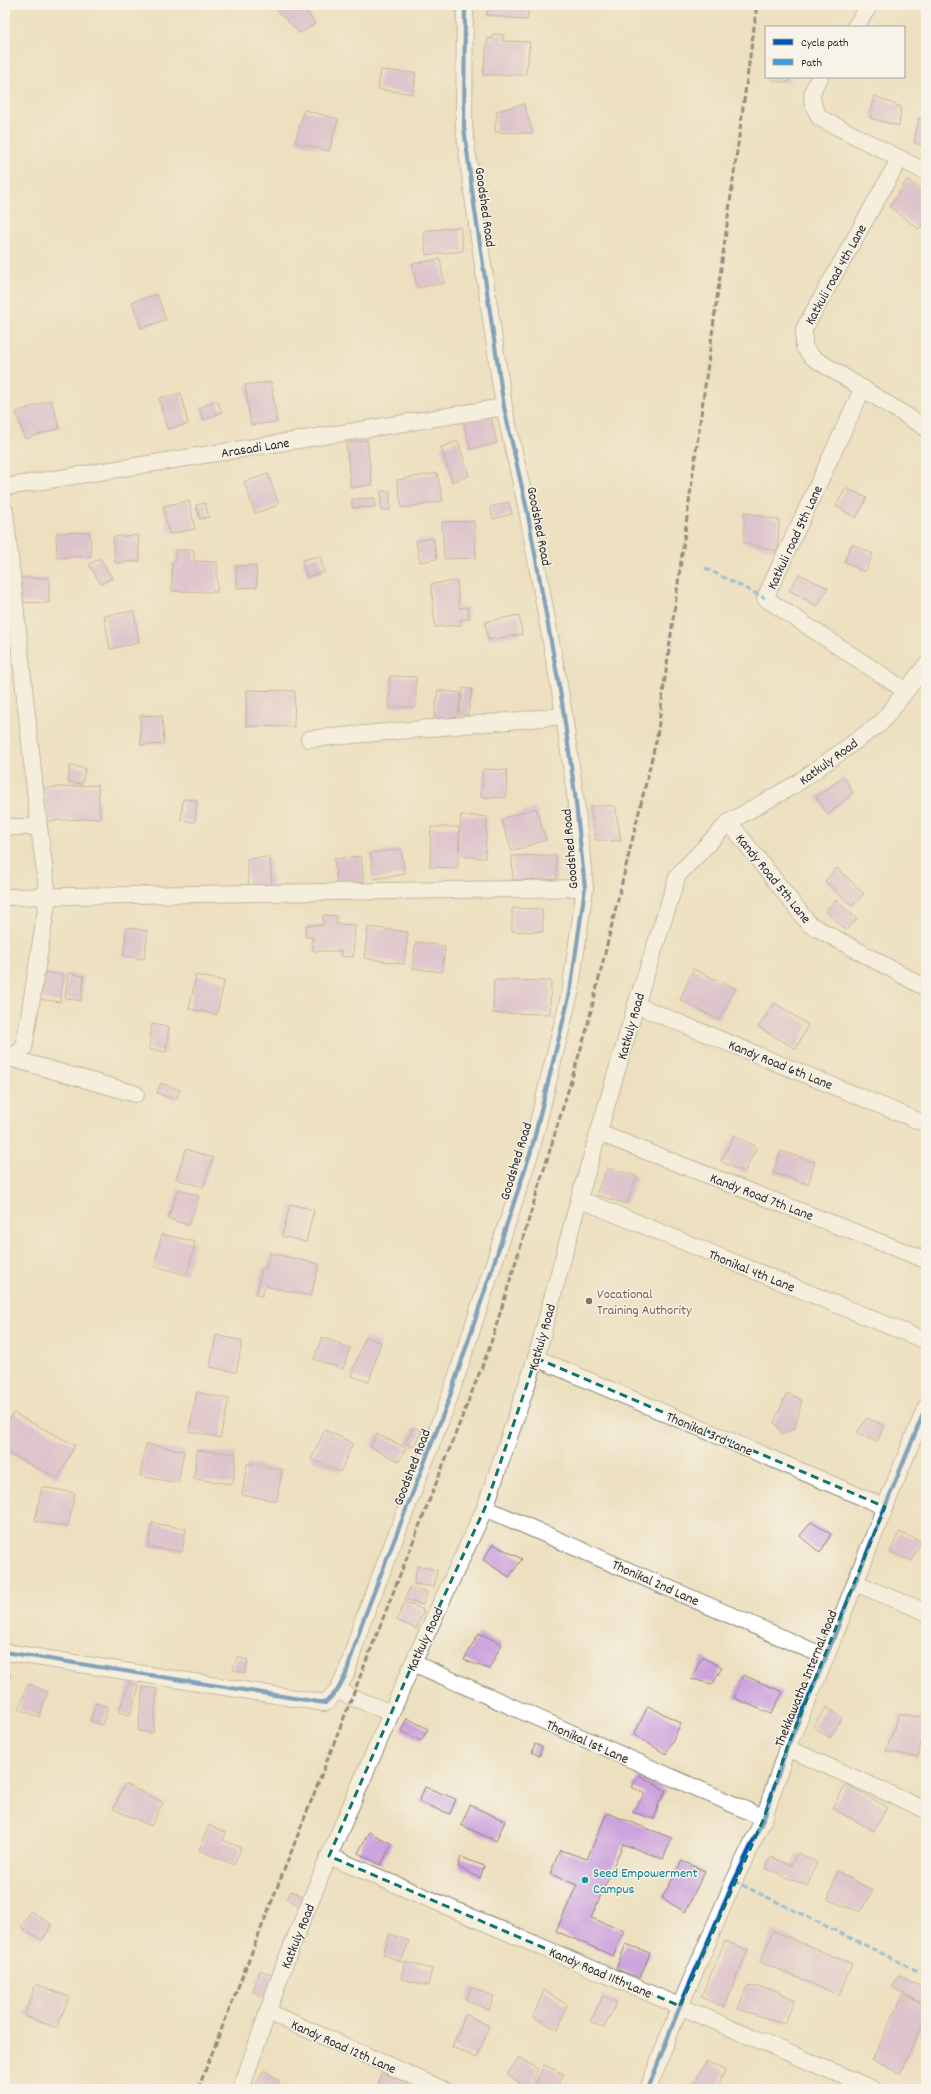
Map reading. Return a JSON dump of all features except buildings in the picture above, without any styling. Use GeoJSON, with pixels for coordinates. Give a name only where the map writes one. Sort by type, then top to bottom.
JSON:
{"type":"FeatureCollection","features":[{"type":"Feature","properties":{"kind":"street","name":"Goodshed Road"},"geometry":{"type":"LineString","coordinates":[[5,1652],[325,1703],[337,1691],[346,1674],[362,1623],[449,1399],[531,1151],[570,993],[585,888],[575,794],[564,716],[527,510],[504,407],[464,127],[465,5]]}},
{"type":"Feature","properties":{"kind":"street"},"geometry":{"type":"LineString","coordinates":[[856,26],[870,5]]}},
{"type":"Feature","properties":{"kind":"street"},"geometry":{"type":"LineString","coordinates":[[819,78],[814,87],[812,105],[820,118],[926,172]]}},
{"type":"Feature","properties":{"kind":"street","name":"Katkuli road 4th Lane"},"geometry":{"type":"LineString","coordinates":[[900,158],[804,329],[804,347],[812,358],[926,428]]}},
{"type":"Feature","properties":{"kind":"street","name":"Katkuli road 5th Lane"},"geometry":{"type":"LineString","coordinates":[[863,388],[765,598],[906,691]]}},
{"type":"Feature","properties":{"kind":"street","name":"Arasadi Lane"},"geometry":{"type":"LineString","coordinates":[[5,487],[504,407]]}},
{"type":"Feature","properties":{"kind":"street"},"geometry":{"type":"LineString","coordinates":[[5,511],[48,897],[24,1048],[8,1059]]}},
{"type":"Feature","properties":{"kind":"street","name":"Katkuly Road"},"geometry":{"type":"LineString","coordinates":[[241,2089],[286,1960],[413,1663],[485,1508],[536,1358],[579,1199],[636,1004],[678,875],[729,822],[796,784],[881,722],[926,665]]}},
{"type":"Feature","properties":{"kind":"street"},"geometry":{"type":"LineString","coordinates":[[309,739],[564,716]]}},
{"type":"Feature","properties":{"kind":"street","name":"Kandy Road 5th Lane"},"geometry":{"type":"LineString","coordinates":[[729,822],[809,924],[926,988]]}},
{"type":"Feature","properties":{"kind":"street"},"geometry":{"type":"LineString","coordinates":[[5,827],[39,827]]}},
{"type":"Feature","properties":{"kind":"street"},"geometry":{"type":"LineString","coordinates":[[5,897],[585,888]]}},
{"type":"Feature","properties":{"kind":"street","name":"Kandy Road 6th Lane"},"geometry":{"type":"LineString","coordinates":[[636,1004],[926,1124]]}},
{"type":"Feature","properties":{"kind":"street"},"geometry":{"type":"LineString","coordinates":[[8,1059],[136,1094]]}},
{"type":"Feature","properties":{"kind":"street","name":"Kandy Road 7th Lane"},"geometry":{"type":"LineString","coordinates":[[599,1133],[926,1260]]}},
{"type":"Feature","properties":{"kind":"street","name":"Thonikal 4th Lane"},"geometry":{"type":"LineString","coordinates":[[579,1199],[926,1340]]}},
{"type":"Feature","properties":{"kind":"street","name":"Thonikal 3rd Lane"},"geometry":{"type":"LineString","coordinates":[[536,1358],[884,1507]]}},
{"type":"Feature","properties":{"kind":"street","name":"Thekkawatha Internal Road"},"geometry":{"type":"LineString","coordinates":[[648,2089],[680,2006],[734,1880],[764,1818],[787,1748],[826,1657],[884,1507],[924,1417]]}},
{"type":"Feature","properties":{"kind":"street","name":"Thonikal 2nd Lane"},"geometry":{"type":"LineString","coordinates":[[485,1508],[826,1657]]}},
{"type":"Feature","properties":{"kind":"street"},"geometry":{"type":"LineString","coordinates":[[855,1583],[926,1612]]}},
{"type":"Feature","properties":{"kind":"street","name":"Thonikal 1st Lane"},"geometry":{"type":"LineString","coordinates":[[413,1663],[764,1818]]}},
{"type":"Feature","properties":{"kind":"street"},"geometry":{"type":"LineString","coordinates":[[337,1691],[391,1713]]}},
{"type":"Feature","properties":{"kind":"street"},"geometry":{"type":"LineString","coordinates":[[787,1748],[926,1810]]}},
{"type":"Feature","properties":{"kind":"street","name":"Kandy Road 11th Lane"},"geometry":{"type":"LineString","coordinates":[[330,1856],[873,2089]]}},
{"type":"Feature","properties":{"kind":"street","name":"Kandy Road 12th Lane"},"geometry":{"type":"LineString","coordinates":[[268,2012],[442,2089]]}},
{"type":"Feature","properties":{"kind":"highlighted area"},"geometry":{"type":"Polygon","coordinates":[[[536,1358],[885,1507],[787,1748],[764,1818],[680,2006],[329,1856],[413,1663],[485,1508],[536,1358]]]}},
{"type":"Feature","properties":{"kind":"railway"},"geometry":{"type":"LineString","coordinates":[[198,2089],[490,1346],[586,1032],[657,737],[757,5]]}},
{"type":"Feature","properties":{"kind":"marked path"},"geometry":{"type":"LineString","coordinates":[[705,568],[765,598]]}},
{"type":"Feature","properties":{"kind":"marked path"},"geometry":{"type":"LineString","coordinates":[[734,1881],[926,1975]]}},
{"type":"Feature","properties":{"kind":"cycle path"},"geometry":{"type":"LineString","coordinates":[[5,1652],[325,1703],[337,1691],[346,1674],[362,1623],[449,1399],[531,1151],[570,993],[585,888],[575,794],[562,702],[527,510],[504,407],[473,197],[464,127],[465,5]]}},
{"type":"Feature","properties":{"kind":"cycle path"},"geometry":{"type":"LineString","coordinates":[[648,2089],[680,2006],[734,1881],[764,1818],[787,1748],[826,1657],[926,1407]]}},
{"type":"Feature","properties":{"kind":"place","name":"Vocational Training Authority"},"geometry":{"type":"Point","coordinates":[589,1301]}},
{"type":"Feature","properties":{"kind":"place","name":"Seed Empowerment Campus"},"geometry":{"type":"Point","coordinates":[585,1880]}}]}
